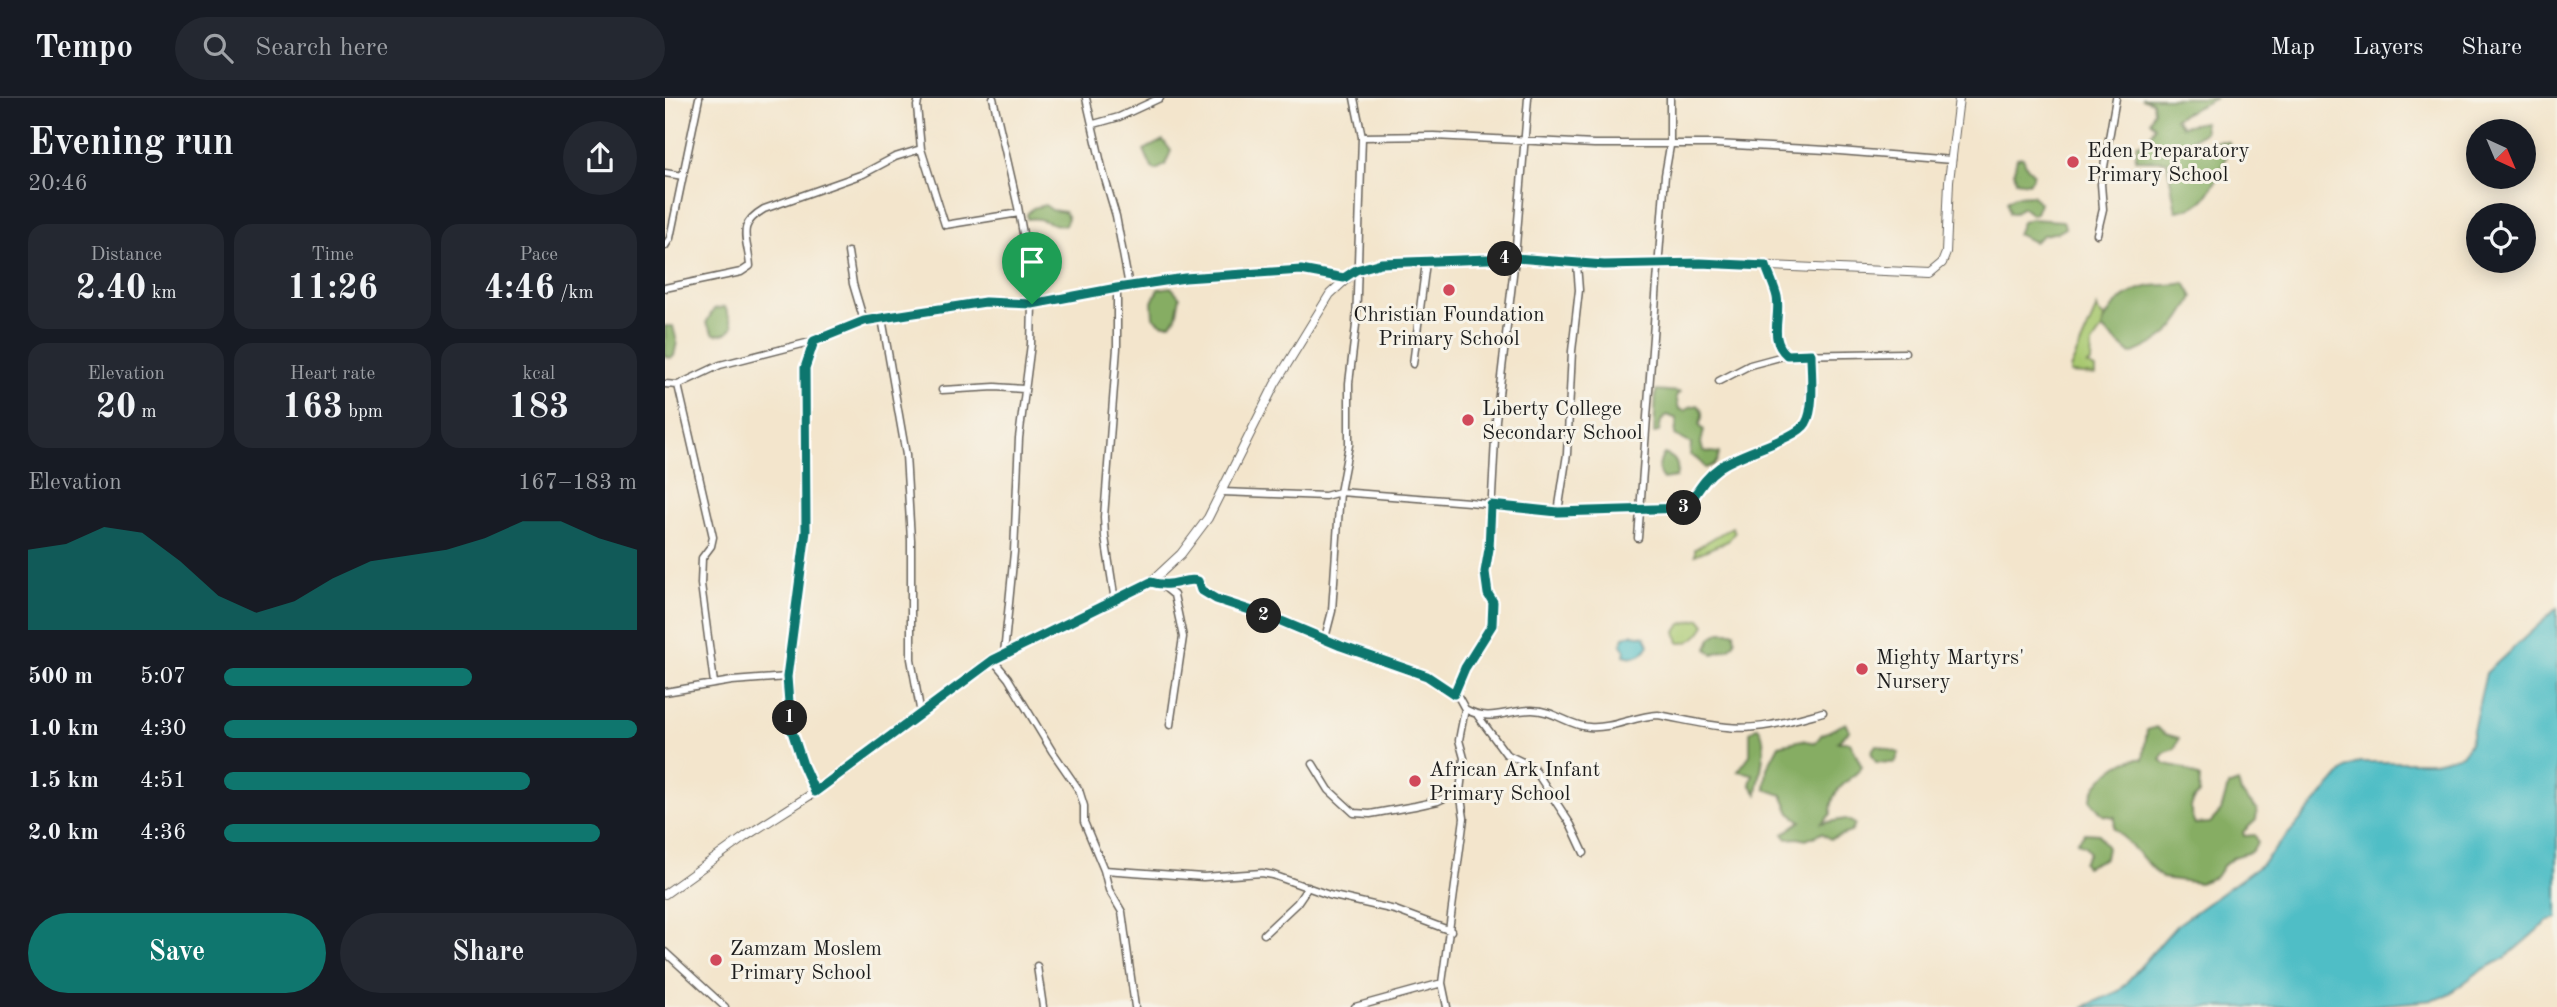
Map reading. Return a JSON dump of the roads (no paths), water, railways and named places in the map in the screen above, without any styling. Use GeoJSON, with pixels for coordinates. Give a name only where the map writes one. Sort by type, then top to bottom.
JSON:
{"type":"FeatureCollection","features":[{"type":"Feature","properties":{"kind":"street"},"geometry":{"type":"LineString","coordinates":[[665,246],[670,238],[699,98]]}},
{"type":"Feature","properties":{"kind":"street"},"geometry":{"type":"LineString","coordinates":[[919,98],[917,106],[921,149],[945,225],[1019,213]]}},
{"type":"Feature","properties":{"kind":"street"},"geometry":{"type":"LineString","coordinates":[[993,98],[1028,260],[1032,304],[1005,654]]}},
{"type":"Feature","properties":{"kind":"street"},"geometry":{"type":"LineString","coordinates":[[1086,98],[1103,172],[1117,216],[1129,286]]}},
{"type":"Feature","properties":{"kind":"street"},"geometry":{"type":"LineString","coordinates":[[1094,124],[1119,117],[1160,98]]}},
{"type":"Feature","properties":{"kind":"street"},"geometry":{"type":"LineString","coordinates":[[1325,638],[1332,611],[1341,492],[1349,445],[1349,383],[1356,325],[1362,137],[1354,98]]}},
{"type":"Feature","properties":{"kind":"street"},"geometry":{"type":"LineString","coordinates":[[1454,694],[1465,668],[1492,625],[1493,602],[1488,594],[1485,572],[1528,98]]}},
{"type":"Feature","properties":{"kind":"street"},"geometry":{"type":"LineString","coordinates":[[1638,538],[1665,175],[1670,146],[1670,98]]}},
{"type":"Feature","properties":{"kind":"street"},"geometry":{"type":"LineString","coordinates":[[665,894],[746,836],[815,792],[993,660],[1151,582],[1197,535],[1275,384],[1330,294],[1344,278],[1356,270],[1381,263],[1515,258],[1577,264],[1766,266],[1930,273],[1942,263],[1946,253],[1959,98]]}},
{"type":"Feature","properties":{"kind":"street"},"geometry":{"type":"LineString","coordinates":[[2097,234],[2103,209],[2101,184],[2116,98]]}},
{"type":"Feature","properties":{"kind":"street"},"geometry":{"type":"LineString","coordinates":[[1362,137],[1434,136],[1670,146],[1716,144],[1952,160]]}},
{"type":"Feature","properties":{"kind":"street"},"geometry":{"type":"LineString","coordinates":[[665,288],[741,272],[750,266],[744,228],[751,216],[921,149]]}},
{"type":"Feature","properties":{"kind":"street"},"geometry":{"type":"LineString","coordinates":[[665,173],[683,176]]}},
{"type":"Feature","properties":{"kind":"street"},"geometry":{"type":"LineString","coordinates":[[848,253],[853,284],[864,321]]}},
{"type":"Feature","properties":{"kind":"street"},"geometry":{"type":"LineString","coordinates":[[1413,364],[1426,262]]}},
{"type":"Feature","properties":{"kind":"street"},"geometry":{"type":"LineString","coordinates":[[1558,512],[1567,454],[1572,351],[1579,290],[1577,264]]}},
{"type":"Feature","properties":{"kind":"street"},"geometry":{"type":"LineString","coordinates":[[1766,266],[1777,298],[1777,341],[1787,355]]}},
{"type":"Feature","properties":{"kind":"street"},"geometry":{"type":"LineString","coordinates":[[665,384],[678,385],[720,365],[814,341],[864,321],[882,318],[985,302],[1032,304],[1209,275],[1301,270],[1344,278]]}},
{"type":"Feature","properties":{"kind":"street"},"geometry":{"type":"LineString","coordinates":[[1115,601],[1104,517],[1117,348],[1117,288]]}},
{"type":"Feature","properties":{"kind":"street"},"geometry":{"type":"LineString","coordinates":[[882,318],[906,455],[911,540],[911,659],[921,714]]}},
{"type":"Feature","properties":{"kind":"street"},"geometry":{"type":"LineString","coordinates":[[814,341],[805,368],[806,531],[787,677],[793,737],[815,792]]}},
{"type":"Feature","properties":{"kind":"street"},"geometry":{"type":"LineString","coordinates":[[1719,381],[1750,365],[1787,355],[1905,353]]}},
{"type":"Feature","properties":{"kind":"street"},"geometry":{"type":"LineString","coordinates":[[1221,492],[1325,496],[1341,492],[1558,512],[1686,508],[1703,481],[1719,467],[1747,452],[1801,430],[1809,416],[1811,354]]}},
{"type":"Feature","properties":{"kind":"street"},"geometry":{"type":"LineString","coordinates":[[678,385],[713,537],[711,546],[702,558],[701,584],[714,683]]}},
{"type":"Feature","properties":{"kind":"street"},"geometry":{"type":"LineString","coordinates":[[942,390],[995,387],[1024,389]]}},
{"type":"Feature","properties":{"kind":"street"},"geometry":{"type":"LineString","coordinates":[[1163,586],[1192,579],[1198,581],[1201,590],[1216,599],[1427,676],[1454,694],[1465,709],[1478,716],[1506,754],[1533,767],[1571,825],[1584,853]]}},
{"type":"Feature","properties":{"kind":"street"},"geometry":{"type":"LineString","coordinates":[[1151,582],[1163,586],[1174,596],[1183,637],[1170,725]]}},
{"type":"Feature","properties":{"kind":"street"},"geometry":{"type":"LineString","coordinates":[[993,660],[1008,678],[1079,790],[1084,806],[1084,822],[1104,870],[1109,890],[1122,912],[1135,1007]]}},
{"type":"Feature","properties":{"kind":"street"},"geometry":{"type":"LineString","coordinates":[[665,692],[714,683],[787,677]]}},
{"type":"Feature","properties":{"kind":"street"},"geometry":{"type":"LineString","coordinates":[[1447,1007],[1442,983],[1464,818],[1459,791],[1464,758],[1459,740],[1465,709]]}},
{"type":"Feature","properties":{"kind":"street"},"geometry":{"type":"LineString","coordinates":[[1478,716],[1532,710],[1554,713],[1588,727],[1616,726],[1658,715],[1729,728],[1750,728],[1823,712]]}},
{"type":"Feature","properties":{"kind":"street"},"geometry":{"type":"LineString","coordinates":[[1313,764],[1329,790],[1354,813],[1370,814],[1438,801],[1459,791]]}},
{"type":"Feature","properties":{"kind":"street"},"geometry":{"type":"LineString","coordinates":[[1104,870],[1203,877],[1262,873],[1329,895],[1395,910],[1451,930]]}},
{"type":"Feature","properties":{"kind":"street"},"geometry":{"type":"LineString","coordinates":[[1264,934],[1297,904],[1308,887]]}},
{"type":"Feature","properties":{"kind":"street"},"geometry":{"type":"LineString","coordinates":[[665,952],[725,1007]]}},
{"type":"Feature","properties":{"kind":"street"},"geometry":{"type":"LineString","coordinates":[[1037,966],[1043,1007]]}},
{"type":"Feature","properties":{"kind":"street"},"geometry":{"type":"LineString","coordinates":[[1355,1007],[1442,983]]}},
{"type":"Feature","properties":{"kind":"water"},"geometry":{"type":"Polygon","coordinates":[[[2557,608],[2557,918],[2548,921],[2505,958],[2480,971],[2446,996],[2433,1000],[2361,1007],[2083,1007],[2119,991],[2176,926],[2262,864],[2346,768],[2360,762],[2435,762],[2462,755],[2470,743],[2486,673],[2557,608]]]}},
{"type":"Feature","properties":{"kind":"water"},"geometry":{"type":"Polygon","coordinates":[[[1632,634],[1645,636],[1649,645],[1644,652],[1632,657],[1624,655],[1625,650],[1621,645],[1624,637],[1632,634]]]}},
{"type":"Feature","properties":{"kind":"place","name":"Eden Preparatory Primary School"},"geometry":{"type":"Point","coordinates":[2073,162]}},
{"type":"Feature","properties":{"kind":"place","name":"Christian Foundation Primary School"},"geometry":{"type":"Point","coordinates":[1449,290]}},
{"type":"Feature","properties":{"kind":"place","name":"Liberty College Secondary School"},"geometry":{"type":"Point","coordinates":[1468,420]}},
{"type":"Feature","properties":{"kind":"place","name":"Mighty Martyrs' Nursery"},"geometry":{"type":"Point","coordinates":[1862,669]}},
{"type":"Feature","properties":{"kind":"place","name":"African Ark Infant Primary School"},"geometry":{"type":"Point","coordinates":[1415,781]}},
{"type":"Feature","properties":{"kind":"place","name":"Zamzam Moslem Primary School"},"geometry":{"type":"Point","coordinates":[716,960]}}]}
